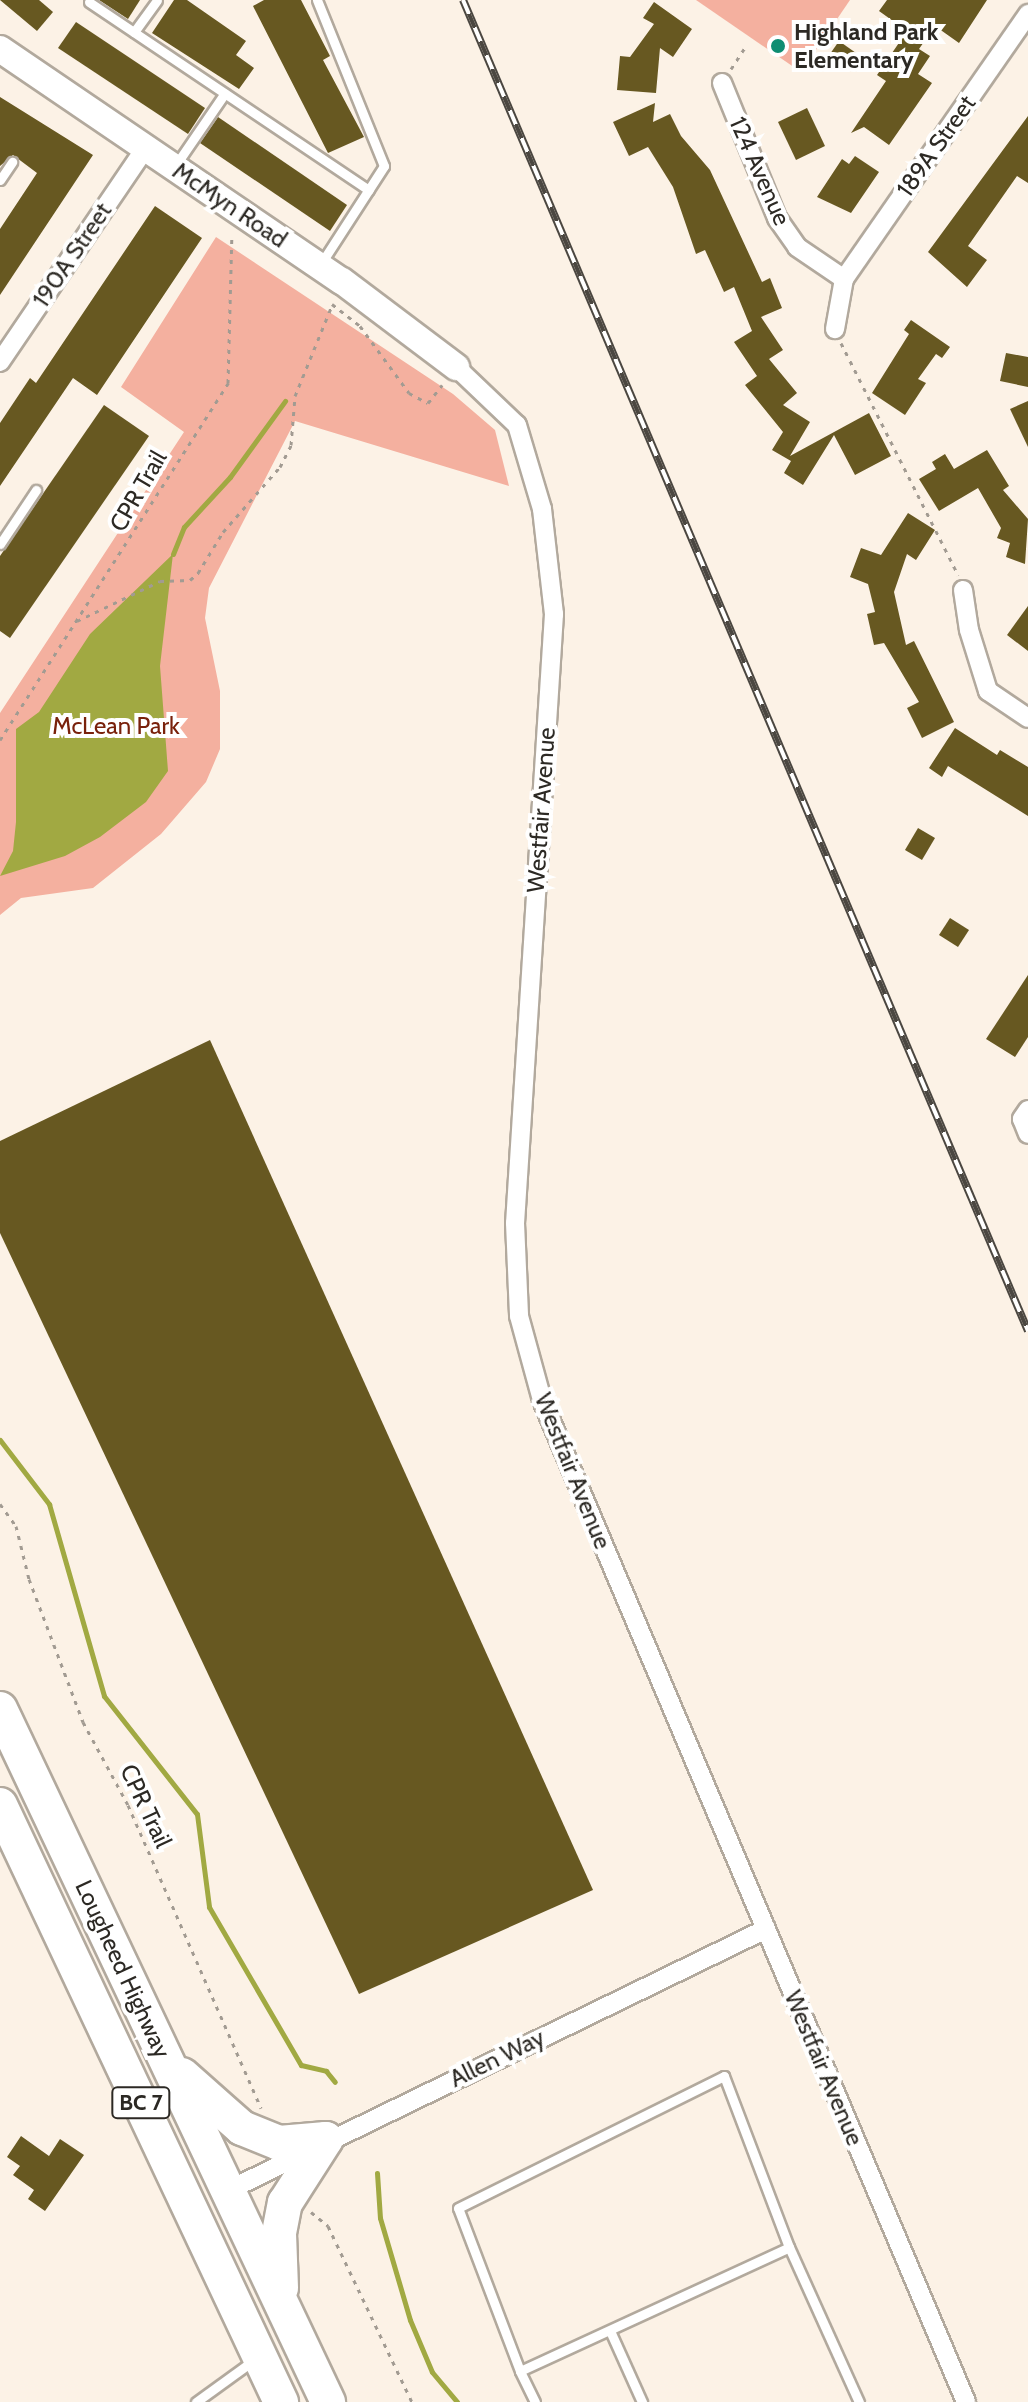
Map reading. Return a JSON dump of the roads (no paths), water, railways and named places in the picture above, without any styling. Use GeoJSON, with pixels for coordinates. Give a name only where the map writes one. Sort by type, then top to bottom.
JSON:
{"type":"FeatureCollection","features":[{"type":"Feature","properties":{"kind":"highway","name":"Lougheed Highway"},"geometry":{"type":"LineString","coordinates":[[0,1709],[231,2189],[328,2402]]}},
{"type":"Feature","properties":{"kind":"highway","name":"Lougheed Highway"},"geometry":{"type":"LineString","coordinates":[[0,1805],[281,2402]]}},
{"type":"Feature","properties":{"kind":"highway"},"geometry":{"type":"LineString","coordinates":[[66,1945],[125,2013],[200,2171],[209,2182],[231,2189],[219,2208],[220,2222],[308,2402]]}},
{"type":"Feature","properties":{"kind":"highway"},"geometry":{"type":"LineString","coordinates":[[167,2061],[242,2128],[279,2143],[326,2139]]}},
{"type":"Feature","properties":{"kind":"highway"},"geometry":{"type":"LineString","coordinates":[[282,2305],[279,2233],[285,2203],[326,2139]]}},
{"type":"Feature","properties":{"kind":"street","name":"189A Street"},"geometry":{"type":"LineString","coordinates":[[844,279],[1028,14]]}},
{"type":"Feature","properties":{"kind":"street","name":"McMyn Road"},"geometry":{"type":"LineString","coordinates":[[0,49],[319,266],[337,292],[456,367]]}},
{"type":"Feature","properties":{"kind":"street","name":"124 Avenue"},"geometry":{"type":"LineString","coordinates":[[722,83],[777,218],[797,247],[844,279]]}},
{"type":"Feature","properties":{"kind":"street","name":"190A Street"},"geometry":{"type":"LineString","coordinates":[[0,362],[145,149]]}},
{"type":"Feature","properties":{"kind":"street"},"geometry":{"type":"LineString","coordinates":[[835,329],[844,279]]}},
{"type":"Feature","properties":{"kind":"street","name":"Westfair Avenue"},"geometry":{"type":"LineString","coordinates":[[456,367],[517,425],[533,474],[554,614],[515,1223],[519,1316],[542,1400],[966,2402]]}},
{"type":"Feature","properties":{"kind":"street"},"geometry":{"type":"LineString","coordinates":[[963,590],[969,630],[988,691],[1028,718]]}},
{"type":"Feature","properties":{"kind":"street","name":"Allen Way"},"geometry":{"type":"LineString","coordinates":[[231,2189],[326,2139],[766,1929]]}},
{"type":"Feature","properties":{"kind":"lane"},"geometry":{"type":"LineString","coordinates":[[134,32],[157,0]]}},
{"type":"Feature","properties":{"kind":"lane"},"geometry":{"type":"LineString","coordinates":[[317,0],[384,166],[319,266]]}},
{"type":"Feature","properties":{"kind":"lane"},"geometry":{"type":"LineString","coordinates":[[89,2],[369,190]]}},
{"type":"Feature","properties":{"kind":"lane"},"geometry":{"type":"LineString","coordinates":[[174,168],[225,93]]}},
{"type":"Feature","properties":{"kind":"lane"},"geometry":{"type":"LineString","coordinates":[[0,180],[12,162]]}},
{"type":"Feature","properties":{"kind":"lane"},"geometry":{"type":"LineString","coordinates":[[0,544],[36,490]]}},
{"type":"Feature","properties":{"kind":"lane"},"geometry":{"type":"LineString","coordinates":[[535,2402],[520,2371],[458,2208],[724,2076],[789,2247],[859,2402]]}},
{"type":"Feature","properties":{"kind":"lane"},"geometry":{"type":"LineString","coordinates":[[520,2371],[611,2333],[789,2247]]}},
{"type":"Feature","properties":{"kind":"lane"},"geometry":{"type":"LineString","coordinates":[[611,2333],[642,2402]]}},
{"type":"Feature","properties":{"kind":"lane"},"geometry":{"type":"LineString","coordinates":[[196,2402],[260,2357]]}},
{"type":"Feature","properties":{"kind":"waterway"},"geometry":{"type":"LineString","coordinates":[[173,554],[184,527],[230,477],[285,401]]}},
{"type":"Feature","properties":{"kind":"waterway"},"geometry":{"type":"LineString","coordinates":[[0,1440],[49,1504],[104,1696],[197,1814],[209,1907],[301,2065],[326,2071],[335,2082]]}},
{"type":"Feature","properties":{"kind":"waterway"},"geometry":{"type":"LineString","coordinates":[[377,2173],[380,2218],[410,2320],[432,2372],[457,2402]]}},
{"type":"Feature","properties":{"kind":"railway"},"geometry":{"type":"LineString","coordinates":[[463,0],[1028,1331]]}},
{"type":"Feature","properties":{"kind":"place","name":"Highland Park Elementary"},"geometry":{"type":"Point","coordinates":[778,46]}},
{"type":"Feature","properties":{"kind":"park label","name":"McLean Park"},"geometry":{"type":"Point","coordinates":[116,726]}}]}
